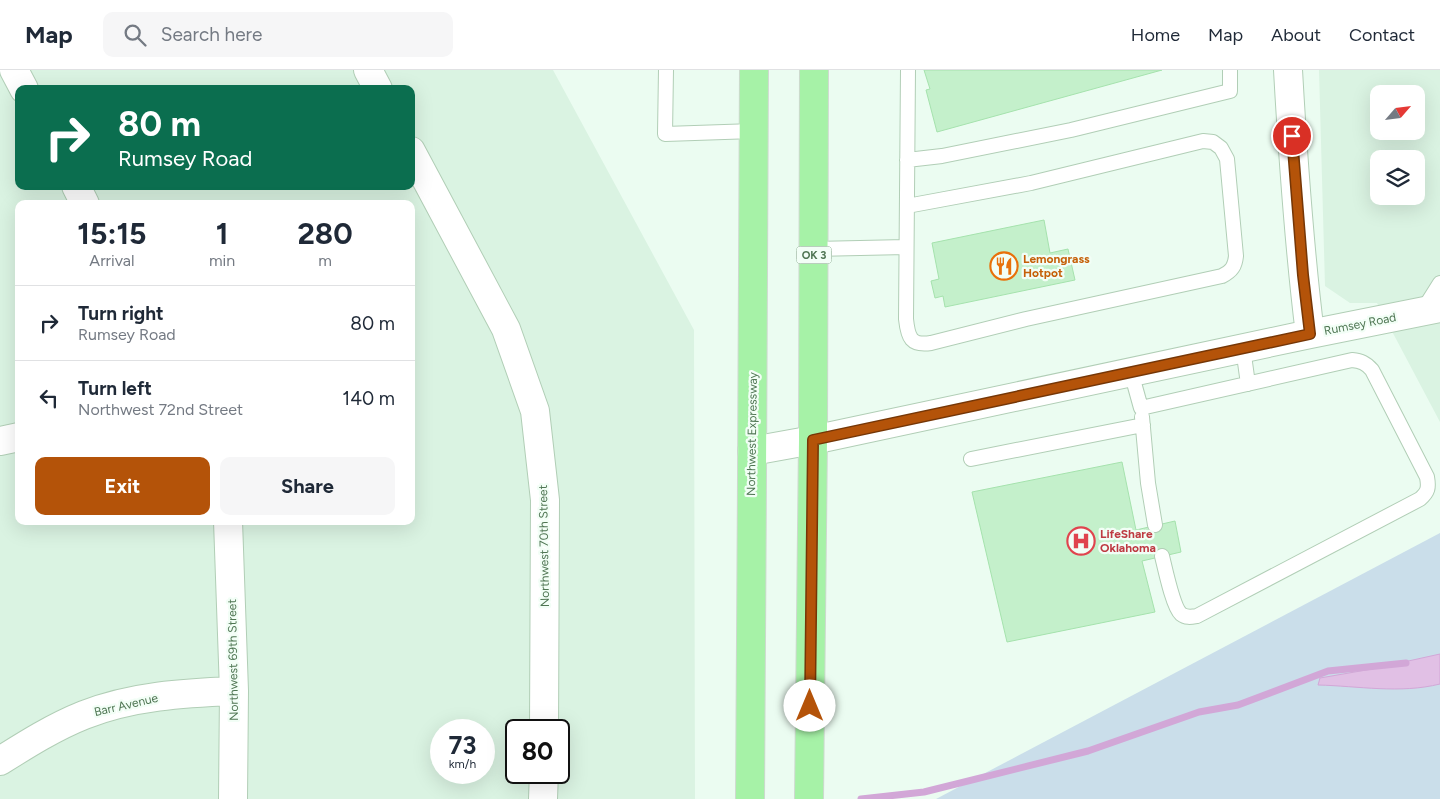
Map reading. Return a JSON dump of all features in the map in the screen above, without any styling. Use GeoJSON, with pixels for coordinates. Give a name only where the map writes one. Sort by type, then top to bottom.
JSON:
{"type":"FeatureCollection","features":[{"type":"Feature","properties":{"kind":"highway","name":"Northwest Expressway"},"geometry":{"type":"LineString","coordinates":[[750,799],[754,70]]}},
{"type":"Feature","properties":{"kind":"highway","name":"OK 3"},"geometry":{"type":"LineString","coordinates":[[810,799],[814,70]]}},
{"type":"Feature","properties":{"kind":"street"},"geometry":{"type":"LineString","coordinates":[[14,70],[22,85]]}},
{"type":"Feature","properties":{"kind":"street"},"geometry":{"type":"LineString","coordinates":[[368,70],[376,85]]}},
{"type":"Feature","properties":{"kind":"street"},"geometry":{"type":"LineString","coordinates":[[1288,70],[1292,152],[1310,334]]}},
{"type":"Feature","properties":{"kind":"street","name":"Northwest 70th Street"},"geometry":{"type":"LineString","coordinates":[[415,159],[506,329],[535,411],[545,500],[544,719]]}},
{"type":"Feature","properties":{"kind":"street","name":"Rumsey Road"},"geometry":{"type":"LineString","coordinates":[[752,451],[813,440],[1243,348],[1431,310]]}},
{"type":"Feature","properties":{"kind":"street"},"geometry":{"type":"LineString","coordinates":[[0,441],[15,438]]}},
{"type":"Feature","properties":{"kind":"street","name":"Northwest 69th Street"},"geometry":{"type":"LineString","coordinates":[[228,525],[234,691],[233,799]]}},
{"type":"Feature","properties":{"kind":"street","name":"Barr Avenue"},"geometry":{"type":"LineString","coordinates":[[0,761],[56,728],[85,715],[119,704],[196,692],[234,691]]}},
{"type":"Feature","properties":{"kind":"street"},"geometry":{"type":"LineString","coordinates":[[544,784],[544,799]]}},
{"type":"Feature","properties":{"kind":"lane"},"geometry":{"type":"LineString","coordinates":[[666,70],[665,134],[754,131]]}},
{"type":"Feature","properties":{"kind":"lane"},"geometry":{"type":"LineString","coordinates":[[907,206],[1031,183],[1203,141],[1213,142],[1221,148],[1226,159],[1236,256],[1235,265],[1230,272],[1222,276],[1026,319],[931,343],[920,344],[912,341],[907,331],[906,320],[908,70]]}},
{"type":"Feature","properties":{"kind":"lane"},"geometry":{"type":"LineString","coordinates":[[907,160],[942,156],[1071,130],[1230,91],[1230,70]]}},
{"type":"Feature","properties":{"kind":"lane"},"geometry":{"type":"LineString","coordinates":[[814,249],[906,247]]}},
{"type":"Feature","properties":{"kind":"lane"},"geometry":{"type":"LineString","coordinates":[[1431,310],[1440,283]]}},
{"type":"Feature","properties":{"kind":"lane"},"geometry":{"type":"LineString","coordinates":[[1243,348],[1248,384]]}},
{"type":"Feature","properties":{"kind":"lane"},"geometry":{"type":"LineString","coordinates":[[1141,408],[1352,360],[1359,360],[1368,364],[1372,370],[1427,478],[1429,486],[1420,499],[1197,616],[1183,616],[1179,612],[1175,604],[1162,556]]}},
{"type":"Feature","properties":{"kind":"lane"},"geometry":{"type":"LineString","coordinates":[[1131,372],[1141,408],[1148,483],[1156,526]]}},
{"type":"Feature","properties":{"kind":"lane"},"geometry":{"type":"LineString","coordinates":[[971,460],[1143,425]]}},
{"type":"Feature","properties":{"kind":"shaded area"},"geometry":{"type":"Polygon","coordinates":[[[0,70],[553,70],[694,330],[695,799],[0,799],[0,70]]]}},
{"type":"Feature","properties":{"kind":"shaded area"},"geometry":{"type":"Polygon","coordinates":[[[1319,70],[1440,70],[1440,422],[1377,303],[1350,303],[1325,286],[1319,70]]]}},
{"type":"Feature","properties":{"kind":"shaded area"},"geometry":{"type":"Polygon","coordinates":[[[1440,533],[1440,799],[936,799],[1440,533]]]}},
{"type":"Feature","properties":{"kind":"shaded area"},"geometry":{"type":"Polygon","coordinates":[[[1440,654],[1440,684],[1410,689],[1318,685],[1320,678],[1440,654]]]}},
{"type":"Feature","properties":{"kind":"building"},"geometry":{"type":"Polygon","coordinates":[[[924,70],[1162,70],[937,132],[926,90],[930,89],[924,70]]]}},
{"type":"Feature","properties":{"kind":"building","name":"Lemongrass Hotpot"},"geometry":{"type":"Polygon","coordinates":[[[1044,220],[1050,253],[1068,249],[1075,280],[945,307],[943,296],[935,298],[931,281],[939,279],[932,243],[1044,220]]]}},
{"type":"Feature","properties":{"kind":"building","name":"LifeShare Oklahoma"},"geometry":{"type":"Polygon","coordinates":[[[1122,462],[1136,530],[1175,521],[1181,552],[1142,561],[1155,612],[1007,642],[972,492],[1122,462]]]}},
{"type":"Feature","properties":{"kind":"waterway"},"geometry":{"type":"LineString","coordinates":[[861,799],[924,792],[1088,751],[1199,712],[1238,705],[1328,671],[1406,663]]}},
{"type":"Feature","properties":{"kind":"place","name":"Lemongrass Hotpot"},"geometry":{"type":"Point","coordinates":[1004,266]}},
{"type":"Feature","properties":{"kind":"place","name":"LifeShare Oklahoma"},"geometry":{"type":"Point","coordinates":[1081,541]}},
{"type":"Feature","properties":{"kind":"route"},"geometry":{"type":"LineString","coordinates":[[810,706],[813,440],[1310,334],[1303,275],[1292,136]]}}]}
